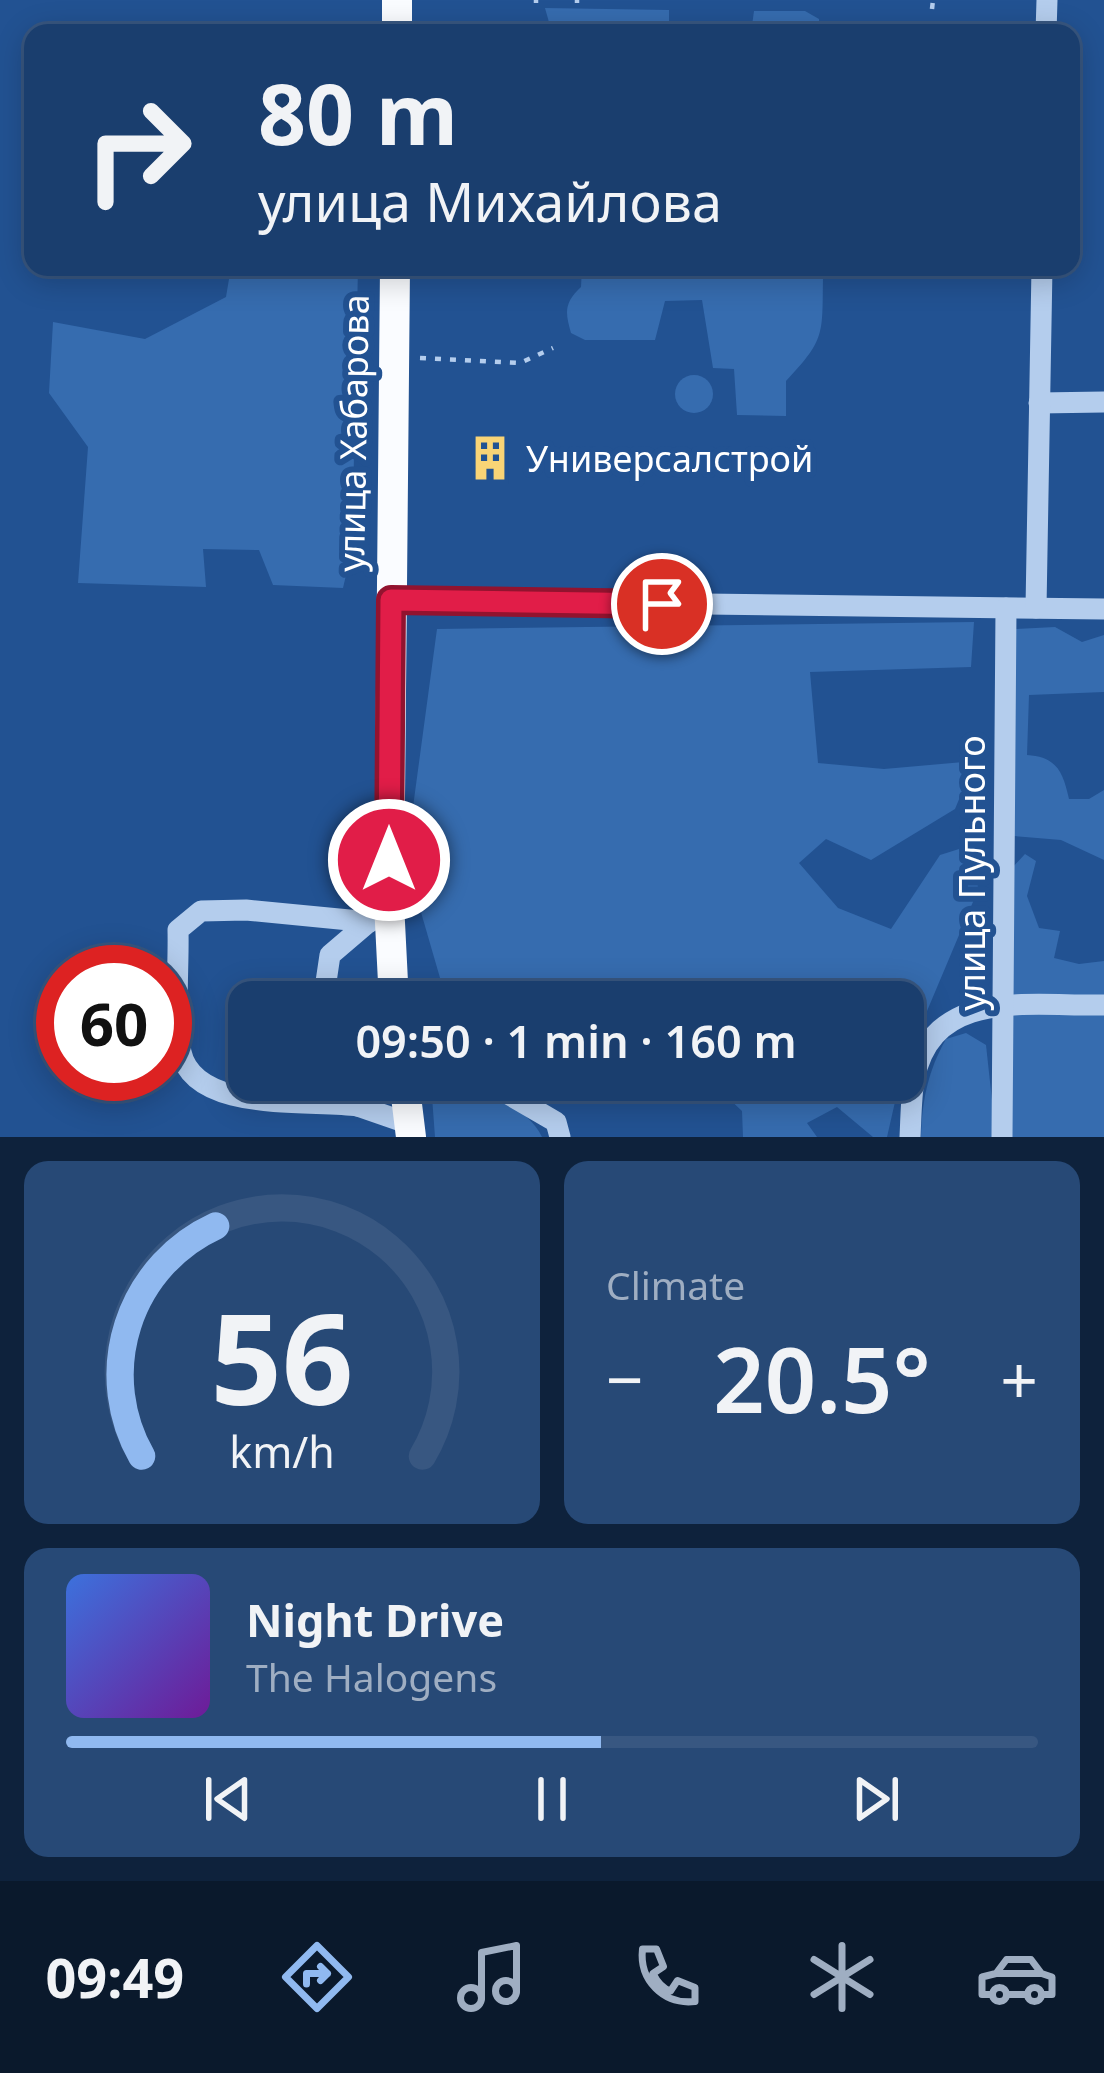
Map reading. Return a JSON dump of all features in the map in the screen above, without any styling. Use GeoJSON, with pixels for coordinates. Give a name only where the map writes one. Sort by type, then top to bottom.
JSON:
{"type":"FeatureCollection","features":[{"type":"Feature","properties":{"kind":"main road","name":"улица Хабарова"},"geometry":{"type":"LineString","coordinates":[[390,981],[379,913],[391,600],[395,276]]}},
{"type":"Feature","properties":{"kind":"main road"},"geometry":{"type":"LineString","coordinates":[[406,1101],[410,1131]]}},
{"type":"Feature","properties":{"kind":"street"},"geometry":{"type":"LineString","coordinates":[[1036,608],[1042,276]]}},
{"type":"Feature","properties":{"kind":"street"},"geometry":{"type":"LineString","coordinates":[[1039,403],[1104,402]]}},
{"type":"Feature","properties":{"kind":"street"},"geometry":{"type":"LineString","coordinates":[[391,600],[1104,609]]}},
{"type":"Feature","properties":{"kind":"street","name":"улица Пульного"},"geometry":{"type":"LineString","coordinates":[[1002,1137],[1006,608]]}},
{"type":"Feature","properties":{"kind":"street"},"geometry":{"type":"LineString","coordinates":[[379,913],[200,911],[178,930],[181,1054],[191,1074],[234,1097],[358,1106],[410,1131]]}},
{"type":"Feature","properties":{"kind":"street"},"geometry":{"type":"LineString","coordinates":[[326,981],[330,955],[379,913]]}},
{"type":"Feature","properties":{"kind":"street"},"geometry":{"type":"LineString","coordinates":[[910,1137],[914,1076],[940,1027],[966,1010],[1104,1005]]}},
{"type":"Feature","properties":{"kind":"street"},"geometry":{"type":"LineString","coordinates":[[354,1101],[358,1106]]}},
{"type":"Feature","properties":{"kind":"street"},"geometry":{"type":"LineString","coordinates":[[520,1101],[556,1122],[560,1137]]}},
{"type":"Feature","properties":{"kind":"path"},"geometry":{"type":"LineString","coordinates":[[932,0],[932,9]]}},
{"type":"Feature","properties":{"kind":"path"},"geometry":{"type":"LineString","coordinates":[[417,358],[520,363],[554,348]]}},
{"type":"Feature","properties":{"kind":"shaded area"},"geometry":{"type":"Polygon","coordinates":[[[545,8],[669,10],[669,24],[549,24],[545,8]]]}},
{"type":"Feature","properties":{"kind":"shaded area"},"geometry":{"type":"Polygon","coordinates":[[[754,11],[805,11],[819,19],[819,24],[752,24],[754,11]]]}},
{"type":"Feature","properties":{"kind":"shaded area"},"geometry":{"type":"Polygon","coordinates":[[[230,276],[358,276],[352,549],[343,588],[273,585],[259,550],[203,549],[206,587],[78,583],[88,447],[49,393],[53,322],[145,339],[226,297],[230,276]]]}},
{"type":"Feature","properties":{"kind":"shaded area"},"geometry":{"type":"Polygon","coordinates":[[[582,276],[823,278],[819,335],[786,381],[786,416],[737,415],[734,369],[713,368],[702,300],[665,301],[655,340],[585,340],[571,333],[567,308],[581,287],[582,276]]]}},
{"type":"Feature","properties":{"kind":"shaded area"},"geometry":{"type":"Polygon","coordinates":[[[694,375],[708,380],[713,394],[708,408],[694,413],[680,408],[675,394],[680,380],[694,375]]]}},
{"type":"Feature","properties":{"kind":"shaded area"},"geometry":{"type":"Polygon","coordinates":[[[974,622],[971,667],[810,672],[818,763],[884,769],[975,761],[955,809],[871,860],[826,839],[799,863],[838,908],[891,929],[940,855],[975,844],[978,890],[924,1018],[924,981],[441,981],[416,895],[413,807],[437,629],[974,622]]]}},
{"type":"Feature","properties":{"kind":"shaded area"},"geometry":{"type":"Polygon","coordinates":[[[1055,627],[1082,642],[1104,635],[1104,692],[1029,695],[1027,755],[1057,768],[1069,799],[1089,799],[1104,790],[1104,860],[1061,840],[1014,836],[1015,629],[1055,627]]]}},
{"type":"Feature","properties":{"kind":"shaded area"},"geometry":{"type":"Polygon","coordinates":[[[1025,854],[1036,861],[1027,896],[1039,928],[1060,931],[1054,958],[1079,964],[1104,961],[1104,1137],[1010,1137],[1012,868],[1025,854]]]}},
{"type":"Feature","properties":{"kind":"shaded area"},"geometry":{"type":"Polygon","coordinates":[[[966,1033],[986,1045],[996,1137],[921,1137],[935,1063],[946,1039],[966,1033]]]}},
{"type":"Feature","properties":{"kind":"shaded area"},"geometry":{"type":"Polygon","coordinates":[[[432,1101],[503,1101],[527,1117],[542,1137],[435,1137],[432,1101]]]}},
{"type":"Feature","properties":{"kind":"shaded area"},"geometry":{"type":"Polygon","coordinates":[[[731,1101],[895,1101],[887,1137],[873,1137],[837,1107],[807,1123],[817,1137],[743,1137],[742,1111],[731,1101]]]}},
{"type":"Feature","properties":{"kind":"place","name":"Универсалстрой"},"geometry":{"type":"Point","coordinates":[490,458]}},
{"type":"Feature","properties":{"kind":"route"},"geometry":{"type":"LineString","coordinates":[[389,860],[391,600],[662,604]]}}]}
